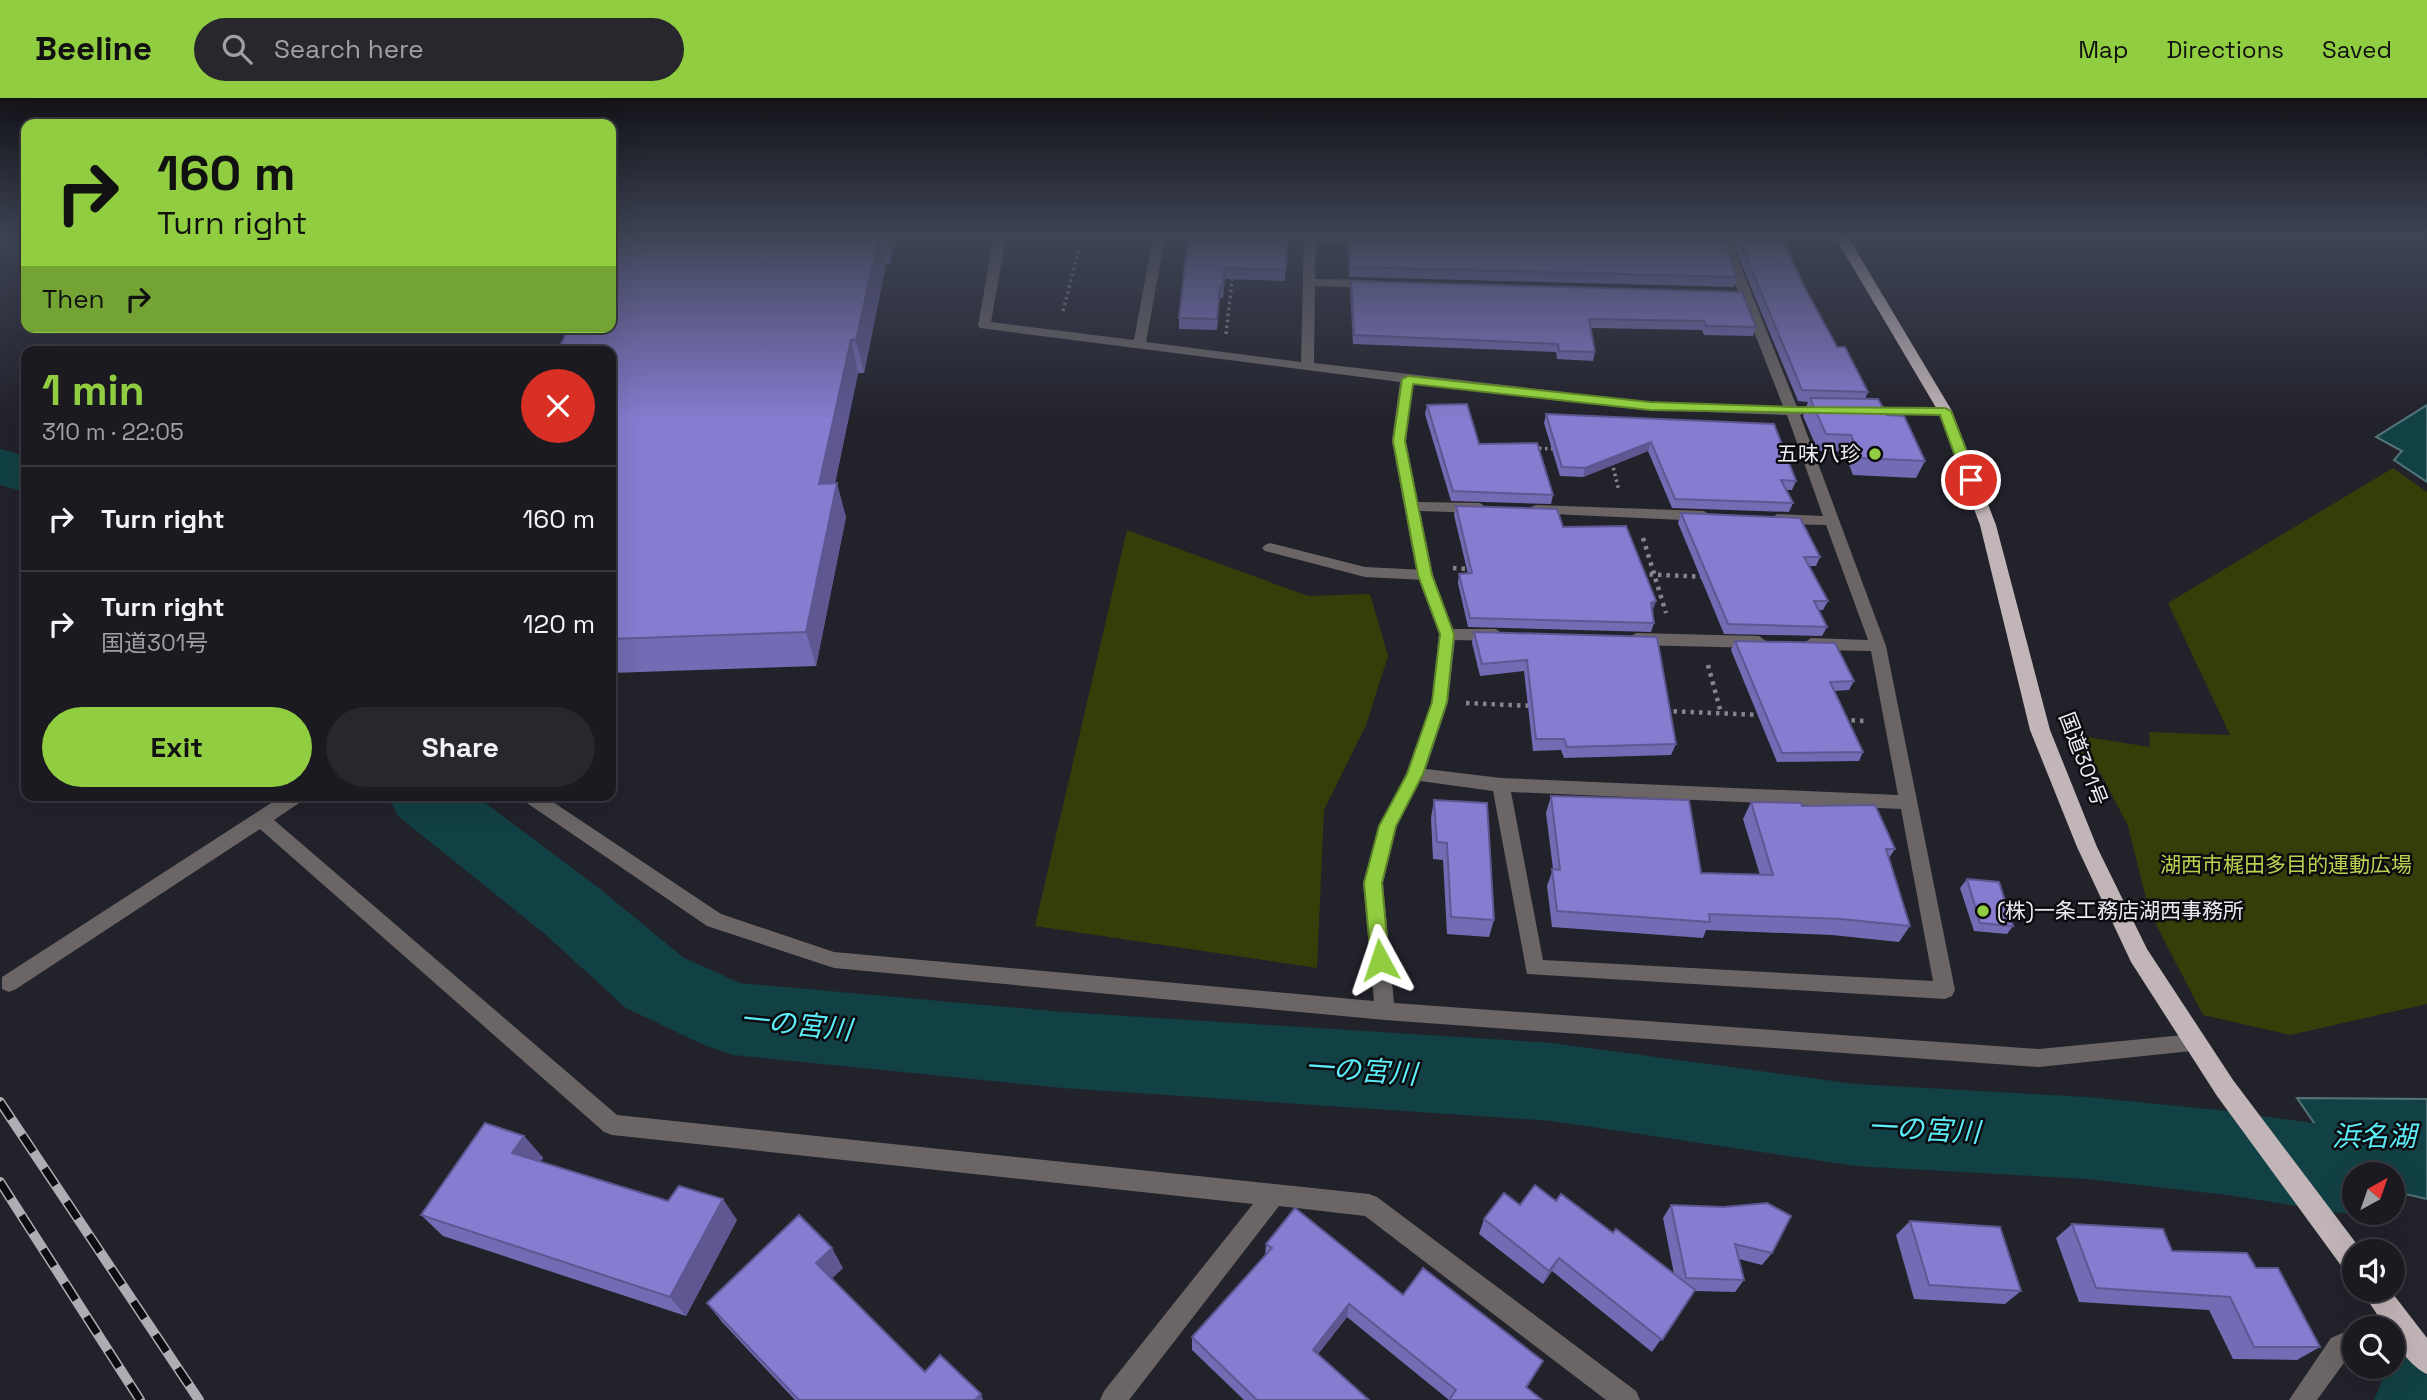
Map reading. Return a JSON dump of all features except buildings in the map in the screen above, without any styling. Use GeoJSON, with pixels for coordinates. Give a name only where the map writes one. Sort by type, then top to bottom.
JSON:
{"type":"FeatureCollection","features":[{"type":"Feature","properties":{"kind":"highway","name":"国道301号"},"geometry":{"type":"LineString","coordinates":[[1877,298],[1945,411],[1988,525],[2040,730],[2087,847],[2139,955],[2225,1088],[2342,1246]]}},
{"type":"Feature","properties":{"kind":"highway"},"geometry":{"type":"LineString","coordinates":[[2405,1339],[2421,1352]]}},
{"type":"Feature","properties":{"kind":"street"},"geometry":{"type":"LineString","coordinates":[[990,298],[985,325],[1056,335],[1650,406],[1819,411]]}},
{"type":"Feature","properties":{"kind":"street"},"geometry":{"type":"LineString","coordinates":[[1139,345],[1148,298]]}},
{"type":"Feature","properties":{"kind":"street"},"geometry":{"type":"LineString","coordinates":[[1307,365],[1309,298]]}},
{"type":"Feature","properties":{"kind":"street"},"geometry":{"type":"LineString","coordinates":[[1502,785],[1534,968],[1945,990],[1906,802],[1878,646],[1791,411],[1739,298]]}},
{"type":"Feature","properties":{"kind":"street"},"geometry":{"type":"LineString","coordinates":[[1385,1011],[1373,883],[1388,826],[1415,774],[1440,702],[1447,634],[1424,571],[1399,441],[1408,379]]}},
{"type":"Feature","properties":{"kind":"street"},"geometry":{"type":"LineString","coordinates":[[1846,411],[1945,411]]}},
{"type":"Feature","properties":{"kind":"street"},"geometry":{"type":"LineString","coordinates":[[1413,506],[1493,508]]}},
{"type":"Feature","properties":{"kind":"street"},"geometry":{"type":"LineString","coordinates":[[1520,509],[1714,516]]}},
{"type":"Feature","properties":{"kind":"street"},"geometry":{"type":"LineString","coordinates":[[1767,518],[1833,520]]}},
{"type":"Feature","properties":{"kind":"street"},"geometry":{"type":"LineString","coordinates":[[1270,548],[1365,572],[1424,571]]}},
{"type":"Feature","properties":{"kind":"street"},"geometry":{"type":"LineString","coordinates":[[1447,634],[1514,636]]}},
{"type":"Feature","properties":{"kind":"street"},"geometry":{"type":"LineString","coordinates":[[1620,639],[1878,646]]}},
{"type":"Feature","properties":{"kind":"street"},"geometry":{"type":"LineString","coordinates":[[1415,774],[1502,785],[1906,802]]}},
{"type":"Feature","properties":{"kind":"street"},"geometry":{"type":"LineString","coordinates":[[9,983],[288,801]]}},
{"type":"Feature","properties":{"kind":"street"},"geometry":{"type":"LineString","coordinates":[[537,801],[714,920],[834,960],[1385,1011],[2039,1058],[2137,1051],[2194,1043]]}},
{"type":"Feature","properties":{"kind":"street"},"geometry":{"type":"LineString","coordinates":[[261,819],[612,1125],[1369,1205],[1627,1400]]}},
{"type":"Feature","properties":{"kind":"street"},"geometry":{"type":"LineString","coordinates":[[1112,1400],[1274,1195]]}},
{"type":"Feature","properties":{"kind":"street"},"geometry":{"type":"LineString","coordinates":[[2302,1400],[2342,1346]]}},
{"type":"Feature","properties":{"kind":"path"},"geometry":{"type":"LineString","coordinates":[[1056,335],[1066,298]]}},
{"type":"Feature","properties":{"kind":"path"},"geometry":{"type":"LineString","coordinates":[[1224,355],[1230,298]]}},
{"type":"Feature","properties":{"kind":"path"},"geometry":{"type":"LineString","coordinates":[[1530,448],[1556,449]]}},
{"type":"Feature","properties":{"kind":"path"},"geometry":{"type":"LineString","coordinates":[[1609,452],[1654,575],[1673,640]]}},
{"type":"Feature","properties":{"kind":"path"},"geometry":{"type":"LineString","coordinates":[[1424,571],[1478,569]]}},
{"type":"Feature","properties":{"kind":"path"},"geometry":{"type":"LineString","coordinates":[[1641,574],[1708,577]]}},
{"type":"Feature","properties":{"kind":"path"},"geometry":{"type":"LineString","coordinates":[[1701,641],[1721,713]]}},
{"type":"Feature","properties":{"kind":"path"},"geometry":{"type":"LineString","coordinates":[[1440,702],[1547,706]]}},
{"type":"Feature","properties":{"kind":"path"},"geometry":{"type":"LineString","coordinates":[[1654,711],[1774,716]]}},
{"type":"Feature","properties":{"kind":"path"},"geometry":{"type":"LineString","coordinates":[[1839,719],[1891,722]]}},
{"type":"Feature","properties":{"kind":"green space","name":"湖西市梶田多目的運動広場"},"geometry":{"type":"Polygon","coordinates":[[[2393,468],[2427,492],[2427,1004],[2290,1035],[2203,1015],[2149,911],[2128,826],[2101,774],[2072,751],[2062,733],[2150,747],[2149,732],[2230,735],[2168,603],[2393,468]]]}},
{"type":"Feature","properties":{"kind":"green space"},"geometry":{"type":"Polygon","coordinates":[[[1127,530],[1308,596],[1370,594],[1388,656],[1366,725],[1324,810],[1317,968],[1035,926],[1127,530]]]}},
{"type":"Feature","properties":{"kind":"water"},"geometry":{"type":"Polygon","coordinates":[[[2427,405],[2427,482],[2394,460],[2402,451],[2376,437],[2427,405]]]}},
{"type":"Feature","properties":{"kind":"water","name":"浜名湖"},"geometry":{"type":"Polygon","coordinates":[[[2297,1098],[2427,1099],[2427,1199],[2405,1194],[2405,1162],[2342,1164],[2297,1098]]]}},
{"type":"Feature","properties":{"kind":"waterway","name":"一の宮川"},"geometry":{"type":"LineString","coordinates":[[0,466],[21,473]]}},
{"type":"Feature","properties":{"kind":"waterway","name":"一の宮川"},"geometry":{"type":"LineString","coordinates":[[430,801],[573,912],[655,983],[733,1019],[1063,1050],[1552,1082],[1855,1125],[2087,1138],[2227,1153],[2342,1170]]}},
{"type":"Feature","properties":{"kind":"waterway"},"geometry":{"type":"LineString","coordinates":[[2424,1400],[2427,1395]]}},
{"type":"Feature","properties":{"kind":"railway"},"geometry":{"type":"LineString","coordinates":[[0,1102],[199,1400]]}},
{"type":"Feature","properties":{"kind":"railway"},"geometry":{"type":"LineString","coordinates":[[0,1182],[140,1400]]}},
{"type":"Feature","properties":{"kind":"place","name":"五味八珍"},"geometry":{"type":"Point","coordinates":[1875,454]}},
{"type":"Feature","properties":{"kind":"place","name":"(株)一条工務店湖西事務所"},"geometry":{"type":"Point","coordinates":[1983,911]}},
{"type":"Feature","properties":{"kind":"route"},"geometry":{"type":"LineString","coordinates":[[1380,960],[1373,883],[1388,826],[1415,774],[1440,702],[1447,634],[1425,575],[1399,441],[1408,379],[1650,406],[1791,411],[1945,411],[1971,480]]}}]}
